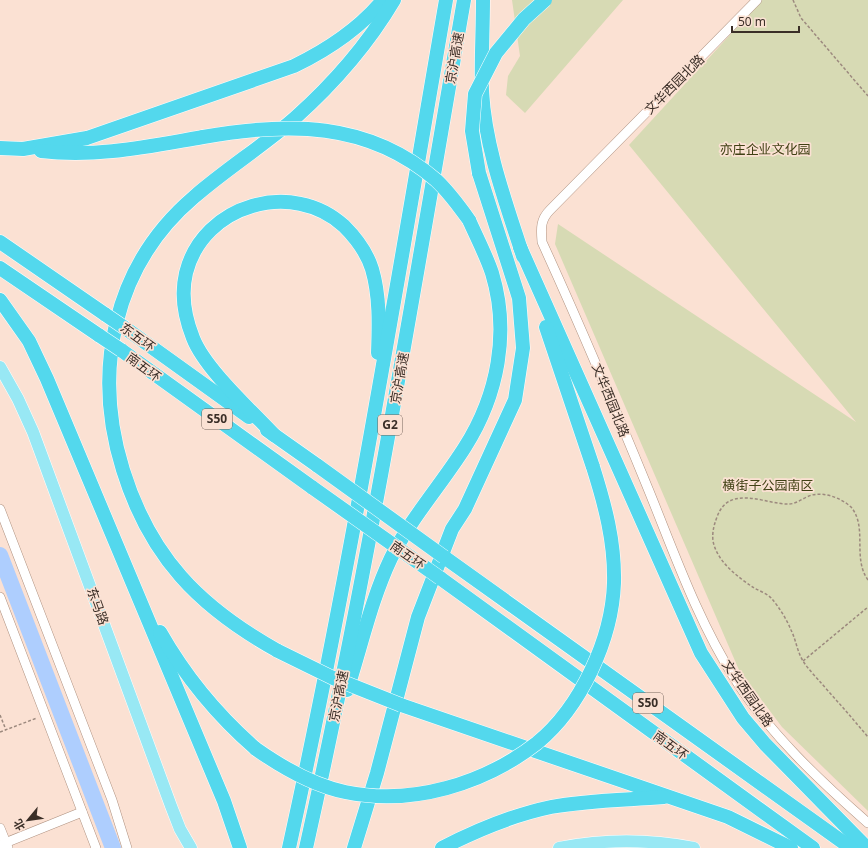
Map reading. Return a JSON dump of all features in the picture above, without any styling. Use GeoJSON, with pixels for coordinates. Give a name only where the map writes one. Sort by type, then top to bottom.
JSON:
{"type":"FeatureCollection","features":[{"type":"Feature","properties":{"kind":"highway"},"geometry":{"type":"LineString","coordinates":[[23,149],[87,138],[294,66],[317,55],[341,39],[362,22],[383,0]]}},
{"type":"Feature","properties":{"kind":"highway"},"geometry":{"type":"LineString","coordinates":[[394,0],[367,40],[333,81],[317,97],[295,118],[194,197],[173,216],[154,239],[129,283],[119,307],[114,333],[108,383],[113,432],[130,491],[142,519],[172,567],[190,588],[227,620],[278,651],[333,678],[401,705],[728,817],[791,848]]}},
{"type":"Feature","properties":{"kind":"highway","name":"京沪高速"},"geometry":{"type":"LineString","coordinates":[[289,848],[310,756],[378,397],[446,0]]}},
{"type":"Feature","properties":{"kind":"highway","name":"京沪高速"},"geometry":{"type":"LineString","coordinates":[[306,848],[326,760],[395,400],[464,0]]}},
{"type":"Feature","properties":{"kind":"highway"},"geometry":{"type":"LineString","coordinates":[[132,581],[161,634],[184,669],[229,726],[256,749],[286,769],[315,782],[345,792],[376,796],[434,791],[458,785],[508,762],[537,742],[558,722],[587,678],[599,655],[611,607],[614,584],[614,553],[603,497],[505,200],[487,127],[482,92],[483,0]]}},
{"type":"Feature","properties":{"kind":"highway"},"geometry":{"type":"LineString","coordinates":[[354,848],[377,773],[418,617],[452,529],[465,509],[515,400],[523,348],[519,298],[478,173],[472,131],[475,94],[496,53],[524,19],[545,0]]}},
{"type":"Feature","properties":{"kind":"highway"},"geometry":{"type":"LineString","coordinates":[[0,148],[58,153],[89,153],[122,150],[231,132],[288,128],[332,130],[373,142],[420,168],[441,185],[454,199],[469,220],[492,273],[499,303],[501,328],[500,357],[490,393],[480,419],[465,447],[409,527],[380,583],[326,760]]}},
{"type":"Feature","properties":{"kind":"highway"},"geometry":{"type":"LineString","coordinates":[[274,435],[204,358],[194,339],[186,318],[184,291],[186,272],[192,256],[201,241],[216,225],[232,213],[252,205],[271,202],[291,202],[317,209],[338,221],[351,233],[365,252],[372,268],[379,310],[378,397]]}},
{"type":"Feature","properties":{"kind":"highway","name":"东五环"},"geometry":{"type":"LineString","coordinates":[[0,242],[125,328],[274,435]]}},
{"type":"Feature","properties":{"kind":"highway"},"geometry":{"type":"LineString","coordinates":[[520,247],[701,653],[743,718],[765,744],[867,848]]}},
{"type":"Feature","properties":{"kind":"highway","name":"南五环"},"geometry":{"type":"LineString","coordinates":[[0,268],[121,350],[440,578],[813,848]]}},
{"type":"Feature","properties":{"kind":"highway"},"geometry":{"type":"LineString","coordinates":[[0,300],[29,341],[47,379],[224,801],[240,848]]}},
{"type":"Feature","properties":{"kind":"highway","name":"南五环"},"geometry":{"type":"LineString","coordinates":[[274,435],[850,848]]}},
{"type":"Feature","properties":{"kind":"highway"},"geometry":{"type":"LineString","coordinates":[[442,848],[485,826],[550,807],[666,797]]}},
{"type":"Feature","properties":{"kind":"main road","name":"东马路"},"geometry":{"type":"LineString","coordinates":[[0,367],[18,399],[33,432],[171,806],[180,829],[191,848]]}},
{"type":"Feature","properties":{"kind":"main road"},"geometry":{"type":"LineString","coordinates":[[558,848],[603,842],[633,841],[669,843],[694,848]]}},
{"type":"Feature","properties":{"kind":"street","name":"文华西园北路"},"geometry":{"type":"LineString","coordinates":[[756,0],[550,210],[541,222],[542,242],[602,375],[690,593],[735,679],[764,719],[798,758],[868,823]]}},
{"type":"Feature","properties":{"kind":"street"},"geometry":{"type":"LineString","coordinates":[[0,509],[112,800],[127,848]]}},
{"type":"Feature","properties":{"kind":"street"},"geometry":{"type":"LineString","coordinates":[[0,597],[4,619],[45,715],[96,848]]}},
{"type":"Feature","properties":{"kind":"street"},"geometry":{"type":"LineString","coordinates":[[0,828],[5,845],[82,812]]}},
{"type":"Feature","properties":{"kind":"path"},"geometry":{"type":"LineString","coordinates":[[793,0],[801,18],[868,96]]}},
{"type":"Feature","properties":{"kind":"path"},"geometry":{"type":"LineString","coordinates":[[868,580],[862,572],[860,558],[864,537],[861,520],[852,507],[840,499],[824,494],[811,495],[792,504],[778,504],[760,498],[742,497],[728,503],[718,513],[713,528],[713,542],[721,559],[734,574],[771,598],[791,630],[803,662],[868,737]]}},
{"type":"Feature","properties":{"kind":"path"},"geometry":{"type":"LineString","coordinates":[[803,662],[868,607]]}},
{"type":"Feature","properties":{"kind":"path"},"geometry":{"type":"LineString","coordinates":[[0,715],[6,730]]}},
{"type":"Feature","properties":{"kind":"path"},"geometry":{"type":"LineString","coordinates":[[0,732],[45,715]]}},
{"type":"Feature","properties":{"kind":"green space"},"geometry":{"type":"Polygon","coordinates":[[[512,0],[623,0],[525,113],[506,95],[508,76],[520,56],[512,0]]]}},
{"type":"Feature","properties":{"kind":"green space"},"geometry":{"type":"Polygon","coordinates":[[[762,0],[868,0],[868,811],[782,727],[739,670],[555,244],[558,224],[856,422],[629,145],[762,0]]]}},
{"type":"Feature","properties":{"kind":"waterway"},"geometry":{"type":"LineString","coordinates":[[0,555],[113,848]]}},
{"type":"Feature","properties":{"kind":"park label","name":"亦庄企业文化园"},"geometry":{"type":"Point","coordinates":[765,149]}},
{"type":"Feature","properties":{"kind":"park label","name":"横街子公园南区"},"geometry":{"type":"Point","coordinates":[768,485]}}]}
